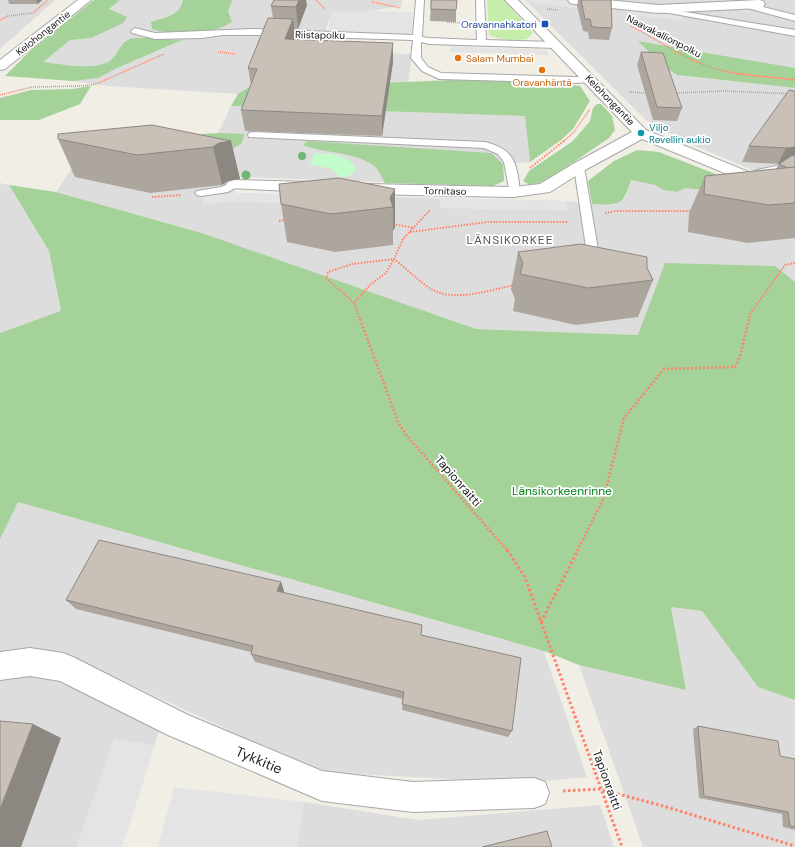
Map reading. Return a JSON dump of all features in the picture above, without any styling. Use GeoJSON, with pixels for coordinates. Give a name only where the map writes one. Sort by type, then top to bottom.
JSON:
{"type":"FeatureCollection","features":[{"type":"Feature","properties":{"kind":"street","name":"Kelohongantie"},"geometry":{"type":"LineString","coordinates":[[0,66],[85,0]]}},
{"type":"Feature","properties":{"kind":"street","name":"Kelohongantie"},"geometry":{"type":"LineString","coordinates":[[512,0],[556,45],[582,79],[641,133],[795,197]]}},
{"type":"Feature","properties":{"kind":"street"},"geometry":{"type":"LineString","coordinates":[[574,0],[629,3],[658,9],[753,4]]}},
{"type":"Feature","properties":{"kind":"street","name":"Tornitaso"},"geometry":{"type":"LineString","coordinates":[[354,188],[434,190],[513,187],[544,189],[579,167],[641,133]]}},
{"type":"Feature","properties":{"kind":"street"},"geometry":{"type":"LineString","coordinates":[[234,185],[322,188]]}},
{"type":"Feature","properties":{"kind":"street","name":"Tykkitie"},"geometry":{"type":"LineString","coordinates":[[0,666],[30,662],[64,667],[178,725],[322,786],[413,797],[534,793]]}},
{"type":"Feature","properties":{"kind":"lane"},"geometry":{"type":"LineString","coordinates":[[420,0],[416,58],[425,69],[439,76],[582,79]]}},
{"type":"Feature","properties":{"kind":"lane"},"geometry":{"type":"LineString","coordinates":[[480,0],[482,43],[556,45]]}},
{"type":"Feature","properties":{"kind":"lane"},"geometry":{"type":"LineString","coordinates":[[753,4],[795,18]]}},
{"type":"Feature","properties":{"kind":"lane"},"geometry":{"type":"LineString","coordinates":[[658,9],[795,33]]}},
{"type":"Feature","properties":{"kind":"lane","name":"Riistapolku"},"geometry":{"type":"LineString","coordinates":[[135,31],[155,36],[202,36],[223,32],[252,32],[417,38],[429,41],[482,43]]}},
{"type":"Feature","properties":{"kind":"lane"},"geometry":{"type":"LineString","coordinates":[[253,135],[485,145],[504,153],[509,159],[513,187]]}},
{"type":"Feature","properties":{"kind":"lane"},"geometry":{"type":"LineString","coordinates":[[753,179],[761,172],[794,165]]}},
{"type":"Feature","properties":{"kind":"lane"},"geometry":{"type":"LineString","coordinates":[[579,167],[597,278]]}},
{"type":"Feature","properties":{"kind":"lane"},"geometry":{"type":"LineString","coordinates":[[202,193],[224,190],[234,185]]}},
{"type":"Feature","properties":{"kind":"path"},"geometry":{"type":"LineString","coordinates":[[0,20],[8,16],[33,13],[48,0]]}},
{"type":"Feature","properties":{"kind":"path"},"geometry":{"type":"LineString","coordinates":[[316,0],[326,9]]}},
{"type":"Feature","properties":{"kind":"path"},"geometry":{"type":"LineString","coordinates":[[372,2],[419,12]]}},
{"type":"Feature","properties":{"kind":"path"},"geometry":{"type":"LineString","coordinates":[[546,8],[559,10]]}},
{"type":"Feature","properties":{"kind":"path"},"geometry":{"type":"LineString","coordinates":[[419,22],[464,23]]}},
{"type":"Feature","properties":{"kind":"path","name":"Naavakallionpolku"},"geometry":{"type":"LineString","coordinates":[[628,25],[709,66],[731,72],[795,80]]}},
{"type":"Feature","properties":{"kind":"path"},"geometry":{"type":"LineString","coordinates":[[0,95],[27,88],[44,86],[85,86],[96,84],[202,36]]}},
{"type":"Feature","properties":{"kind":"path"},"geometry":{"type":"LineString","coordinates":[[513,187],[574,132],[589,113],[592,105],[597,102],[582,79]]}},
{"type":"Feature","properties":{"kind":"path"},"geometry":{"type":"LineString","coordinates":[[625,91],[655,93]]}},
{"type":"Feature","properties":{"kind":"path"},"geometry":{"type":"LineString","coordinates":[[670,93],[724,91],[795,94]]}},
{"type":"Feature","properties":{"kind":"path"},"geometry":{"type":"LineString","coordinates":[[354,303],[371,284],[386,273],[403,239],[431,207],[434,190]]}},
{"type":"Feature","properties":{"kind":"path"},"geometry":{"type":"LineString","coordinates":[[152,197],[202,193]]}},
{"type":"Feature","properties":{"kind":"path"},"geometry":{"type":"LineString","coordinates":[[409,233],[488,222],[588,221],[616,211],[657,212],[698,210]]}},
{"type":"Feature","properties":{"kind":"path"},"geometry":{"type":"LineString","coordinates":[[279,220],[293,219]]}},
{"type":"Feature","properties":{"kind":"path"},"geometry":{"type":"LineString","coordinates":[[393,224],[414,228]]}},
{"type":"Feature","properties":{"kind":"path"},"geometry":{"type":"LineString","coordinates":[[394,259],[433,290],[445,293],[461,295],[476,294],[498,288],[519,285]]}},
{"type":"Feature","properties":{"kind":"path","name":"Tapionraitti"},"geometry":{"type":"LineString","coordinates":[[394,259],[350,264],[328,272],[326,278],[354,303],[398,422],[406,435],[510,554],[525,577],[622,847]]}},
{"type":"Feature","properties":{"kind":"path"},"geometry":{"type":"LineString","coordinates":[[541,622],[603,500],[624,418],[664,369],[735,367],[740,356],[750,314],[785,265],[795,263]]}},
{"type":"Feature","properties":{"kind":"path"},"geometry":{"type":"LineString","coordinates":[[534,793],[600,789],[663,806],[795,846]]}},
{"type":"Feature","properties":{"kind":"shaded area"},"geometry":{"type":"Polygon","coordinates":[[[0,0],[55,0],[0,49],[0,0]]]}},
{"type":"Feature","properties":{"kind":"shaded area"},"geometry":{"type":"Polygon","coordinates":[[[120,0],[402,0],[401,6],[330,18],[318,51],[412,54],[406,99],[238,94],[107,86],[24,76],[120,0]]]}},
{"type":"Feature","properties":{"kind":"shaded area"},"geometry":{"type":"Polygon","coordinates":[[[525,0],[795,0],[795,68],[639,41],[677,75],[795,88],[795,192],[768,181],[750,169],[681,140],[646,120],[525,0]]]}},
{"type":"Feature","properties":{"kind":"shaded area"},"geometry":{"type":"Polygon","coordinates":[[[531,0],[556,0],[600,6],[599,11],[531,2],[531,0]]]}},
{"type":"Feature","properties":{"kind":"shaded area"},"geometry":{"type":"Polygon","coordinates":[[[624,10],[683,15],[683,20],[627,15],[624,10]]]}},
{"type":"Feature","properties":{"kind":"shaded area"},"geometry":{"type":"Polygon","coordinates":[[[332,11],[413,12],[411,35],[327,34],[332,11]]]}},
{"type":"Feature","properties":{"kind":"shaded area"},"geometry":{"type":"Polygon","coordinates":[[[450,46],[547,50],[548,55],[450,52],[450,46]]]}},
{"type":"Feature","properties":{"kind":"shaded area"},"geometry":{"type":"Polygon","coordinates":[[[231,106],[525,116],[530,162],[503,164],[504,181],[493,186],[239,177],[234,193],[566,201],[614,205],[626,197],[631,180],[655,185],[664,190],[677,192],[685,188],[732,193],[795,207],[795,282],[790,277],[638,335],[476,329],[205,234],[56,192],[78,159],[213,144],[231,106]]]}},
{"type":"Feature","properties":{"kind":"shaded area"},"geometry":{"type":"Polygon","coordinates":[[[0,183],[9,185],[49,251],[61,312],[0,333],[0,183]]]}},
{"type":"Feature","properties":{"kind":"shaded area"},"geometry":{"type":"Polygon","coordinates":[[[233,193],[316,195],[314,204],[231,202],[202,204],[203,194],[233,193]]]}},
{"type":"Feature","properties":{"kind":"shaded area"},"geometry":{"type":"Polygon","coordinates":[[[440,198],[566,201],[568,211],[440,208],[440,198]]]}},
{"type":"Feature","properties":{"kind":"shaded area"},"geometry":{"type":"Polygon","coordinates":[[[0,497],[544,651],[587,777],[522,783],[318,772],[59,651],[10,651],[0,656],[0,497]]]}},
{"type":"Feature","properties":{"kind":"shaded area"},"geometry":{"type":"Polygon","coordinates":[[[671,607],[702,611],[758,687],[795,700],[795,847],[643,847],[579,665],[686,690],[671,607]]]}},
{"type":"Feature","properties":{"kind":"shaded area"},"geometry":{"type":"Polygon","coordinates":[[[4,675],[50,678],[160,728],[122,847],[0,847],[0,677],[4,675]]]}},
{"type":"Feature","properties":{"kind":"shaded area"},"geometry":{"type":"Polygon","coordinates":[[[114,739],[155,745],[122,847],[76,847],[114,739]]]}},
{"type":"Feature","properties":{"kind":"shaded area"},"geometry":{"type":"Polygon","coordinates":[[[174,787],[304,802],[297,847],[158,847],[174,787]]]}},
{"type":"Feature","properties":{"kind":"shaded area"},"geometry":{"type":"Polygon","coordinates":[[[304,802],[418,820],[600,805],[614,847],[297,847],[304,802]]]}},
{"type":"Feature","properties":{"kind":"green space"},"geometry":{"type":"Polygon","coordinates":[[[94,0],[120,0],[109,9],[127,17],[123,23],[91,38],[70,40],[43,62],[79,66],[98,65],[106,63],[112,59],[122,45],[130,39],[147,38],[182,40],[119,67],[98,78],[73,81],[5,76],[34,47],[94,0]]]}},
{"type":"Feature","properties":{"kind":"green space"},"geometry":{"type":"Polygon","coordinates":[[[183,0],[231,0],[232,1],[228,11],[232,22],[214,30],[182,34],[161,32],[152,29],[151,22],[171,16],[179,10],[183,0]]]}},
{"type":"Feature","properties":{"kind":"green space"},"geometry":{"type":"Polygon","coordinates":[[[487,0],[504,0],[533,33],[527,39],[517,40],[508,40],[489,35],[487,0]]]}},
{"type":"Feature","properties":{"kind":"green space"},"geometry":{"type":"Polygon","coordinates":[[[638,41],[795,68],[795,88],[677,75],[662,65],[638,41]]]}},
{"type":"Feature","properties":{"kind":"green space"},"geometry":{"type":"Polygon","coordinates":[[[261,80],[383,83],[452,80],[553,83],[580,86],[590,101],[573,129],[561,140],[530,162],[525,116],[231,106],[238,94],[261,80]]]}},
{"type":"Feature","properties":{"kind":"green space"},"geometry":{"type":"Polygon","coordinates":[[[91,86],[80,104],[39,120],[0,120],[0,98],[31,90],[72,89],[91,86]]]}},
{"type":"Feature","properties":{"kind":"green space"},"geometry":{"type":"Polygon","coordinates":[[[597,104],[601,104],[612,116],[615,130],[609,138],[546,181],[530,185],[523,181],[529,171],[573,141],[590,121],[593,108],[597,104]]]}},
{"type":"Feature","properties":{"kind":"green space"},"geometry":{"type":"Polygon","coordinates":[[[201,134],[245,134],[241,144],[219,155],[189,145],[201,134]]]}},
{"type":"Feature","properties":{"kind":"green space"},"geometry":{"type":"Polygon","coordinates":[[[307,141],[491,153],[503,164],[504,181],[493,186],[385,183],[375,166],[365,160],[303,145],[307,141]]]}},
{"type":"Feature","properties":{"kind":"green space"},"geometry":{"type":"Polygon","coordinates":[[[637,150],[659,152],[736,182],[733,193],[685,188],[677,192],[664,190],[655,185],[631,180],[625,195],[619,202],[614,204],[592,204],[588,181],[614,161],[637,150]]]}},
{"type":"Feature","properties":{"kind":"green space"},"geometry":{"type":"Polygon","coordinates":[[[315,153],[338,155],[348,159],[356,168],[353,174],[340,177],[332,169],[310,164],[315,153]]]}},
{"type":"Feature","properties":{"kind":"green space","name":"Länsikorkeenrinne"},"geometry":{"type":"Polygon","coordinates":[[[9,185],[56,192],[205,234],[476,329],[638,335],[665,263],[775,266],[795,282],[795,700],[758,687],[702,611],[671,607],[686,690],[579,665],[544,651],[18,502],[0,539],[0,333],[61,311],[49,251],[9,185]]]}},
{"type":"Feature","properties":{"kind":"building"},"geometry":{"type":"Polygon","coordinates":[[[274,0],[299,0],[296,7],[271,6],[274,0]]]}},
{"type":"Feature","properties":{"kind":"building"},"geometry":{"type":"Polygon","coordinates":[[[431,0],[457,0],[456,10],[431,9],[431,0]]]}},
{"type":"Feature","properties":{"kind":"building"},"geometry":{"type":"Polygon","coordinates":[[[581,0],[611,0],[612,28],[592,27],[590,19],[585,19],[581,0]]]}},
{"type":"Feature","properties":{"kind":"building"},"geometry":{"type":"Polygon","coordinates":[[[268,18],[293,19],[285,39],[393,43],[382,116],[241,110],[257,69],[248,68],[268,18]]]}},
{"type":"Feature","properties":{"kind":"building"},"geometry":{"type":"Polygon","coordinates":[[[641,52],[663,53],[682,108],[657,107],[641,52]]]}},
{"type":"Feature","properties":{"kind":"building"},"geometry":{"type":"Polygon","coordinates":[[[789,90],[795,91],[795,147],[749,146],[789,90]]]}},
{"type":"Feature","properties":{"kind":"building"},"geometry":{"type":"Polygon","coordinates":[[[152,125],[231,141],[219,143],[213,147],[137,155],[58,139],[58,134],[152,125]]]}},
{"type":"Feature","properties":{"kind":"building"},"geometry":{"type":"Polygon","coordinates":[[[795,155],[795,167],[788,168],[779,164],[791,156],[795,155]]]}},
{"type":"Feature","properties":{"kind":"building"},"geometry":{"type":"Polygon","coordinates":[[[795,167],[795,203],[768,205],[704,194],[705,176],[795,167]]]}},
{"type":"Feature","properties":{"kind":"building"},"geometry":{"type":"Polygon","coordinates":[[[339,178],[395,189],[390,198],[393,207],[331,214],[281,204],[279,184],[339,178]]]}},
{"type":"Feature","properties":{"kind":"building"},"geometry":{"type":"Polygon","coordinates":[[[581,244],[647,257],[647,268],[653,280],[588,288],[520,274],[523,263],[518,252],[581,244]]]}},
{"type":"Feature","properties":{"kind":"building"},"geometry":{"type":"Polygon","coordinates":[[[99,540],[281,582],[277,591],[422,625],[421,635],[521,658],[512,731],[402,704],[404,692],[251,654],[253,646],[66,600],[99,540]]]}},
{"type":"Feature","properties":{"kind":"building"},"geometry":{"type":"Polygon","coordinates":[[[0,721],[33,724],[0,809],[0,721]]]}},
{"type":"Feature","properties":{"kind":"building"},"geometry":{"type":"Polygon","coordinates":[[[698,726],[778,741],[780,756],[795,759],[795,827],[790,826],[788,812],[704,796],[698,726]]]}},
{"type":"Feature","properties":{"kind":"building"},"geometry":{"type":"Polygon","coordinates":[[[547,831],[552,847],[482,847],[547,831]]]}},
{"type":"Feature","properties":{"kind":"place","name":"Oravannahkatori"},"geometry":{"type":"Point","coordinates":[545,24]}},
{"type":"Feature","properties":{"kind":"place","name":"Salam Mumbai"},"geometry":{"type":"Point","coordinates":[458,58]}},
{"type":"Feature","properties":{"kind":"place","name":"Oravanhäntä"},"geometry":{"type":"Point","coordinates":[542,70]}},
{"type":"Feature","properties":{"kind":"place","name":"Viljo Revellin aukio"},"geometry":{"type":"Point","coordinates":[641,133]}},
{"type":"Feature","properties":{"kind":"district","name":"LÄNSIKORKEE"},"geometry":{"type":"Point","coordinates":[510,240]}}]}
